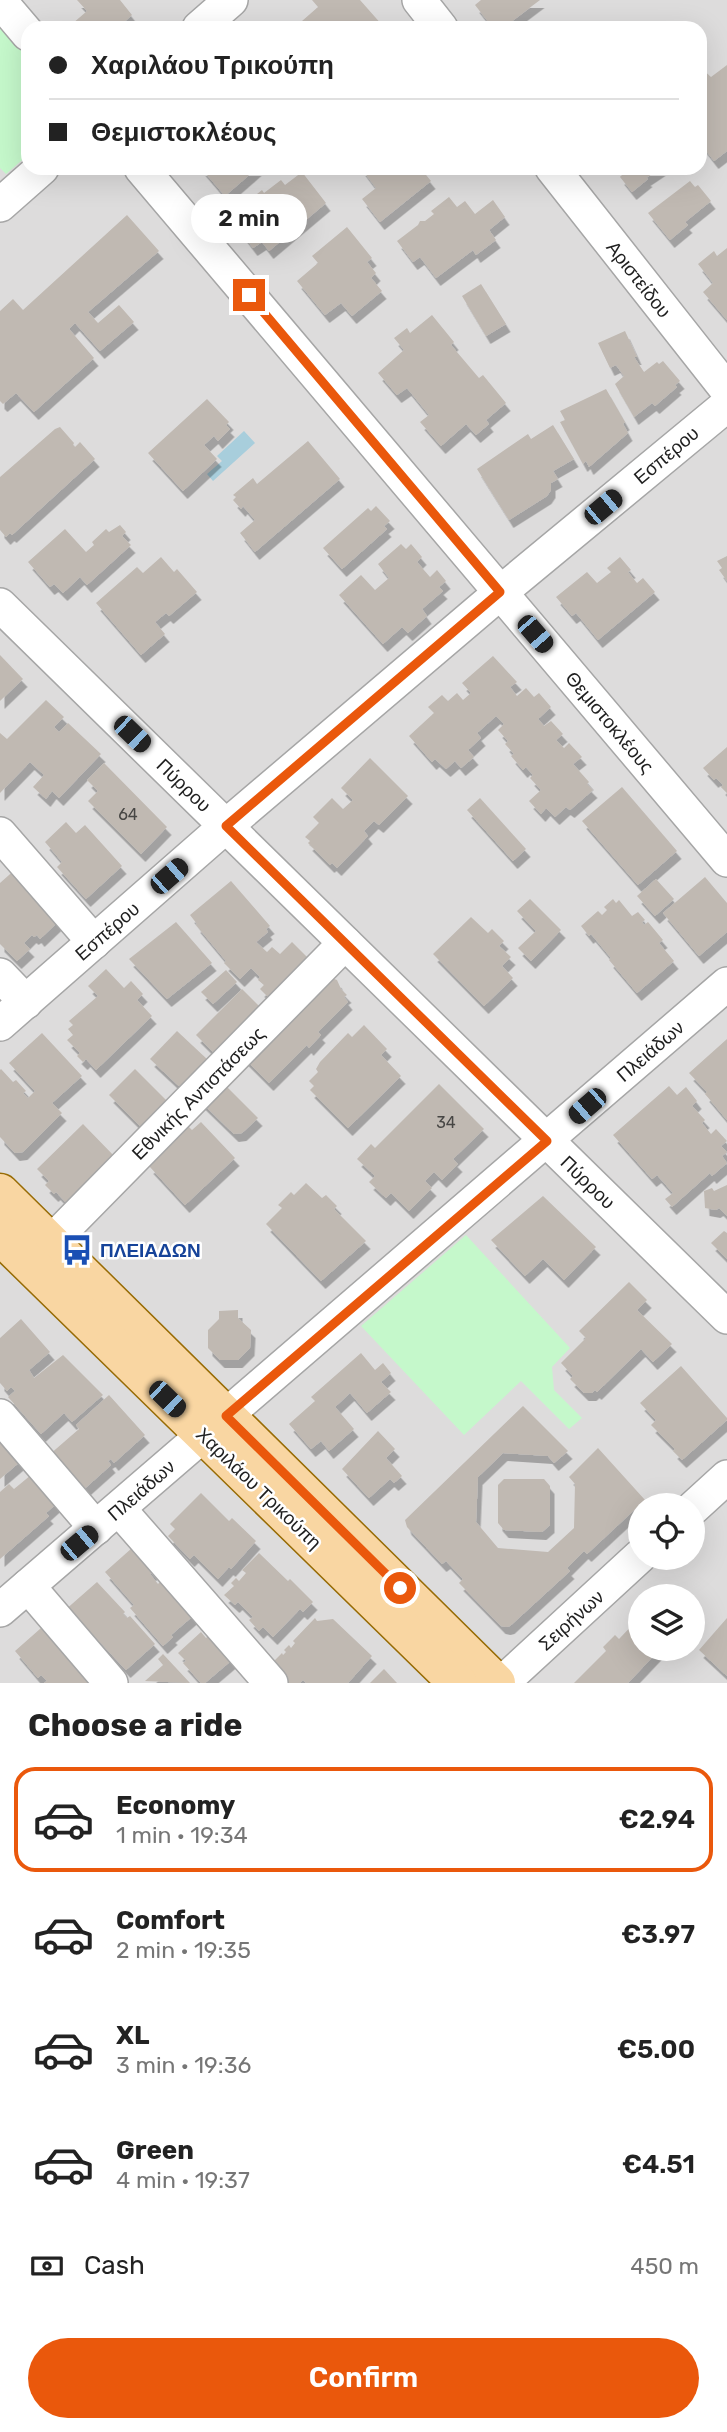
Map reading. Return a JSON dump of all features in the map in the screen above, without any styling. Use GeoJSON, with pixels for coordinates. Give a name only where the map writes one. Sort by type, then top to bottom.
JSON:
{"type":"FeatureCollection","features":[{"type":"Feature","properties":{"kind":"main road","name":"Χαριλάου Τρικούπη"},"geometry":{"type":"LineString","coordinates":[[0,1193],[51,1242],[215,1426],[458,1683]]}},
{"type":"Feature","properties":{"kind":"main road","name":"Χαριλάου Τρικούπη"},"geometry":{"type":"LineString","coordinates":[[0,1235],[215,1426],[496,1683]]}},
{"type":"Feature","properties":{"kind":"street"},"geometry":{"type":"LineString","coordinates":[[207,21],[231,0]]}},
{"type":"Feature","properties":{"kind":"street"},"geometry":{"type":"LineString","coordinates":[[419,0],[436,21]]}},
{"type":"Feature","properties":{"kind":"street"},"geometry":{"type":"LineString","coordinates":[[0,1],[21,26]]}},
{"type":"Feature","properties":{"kind":"street"},"geometry":{"type":"LineString","coordinates":[[0,205],[34,175]]}},
{"type":"Feature","properties":{"kind":"street","name":"Θεμιστοκλέους"},"geometry":{"type":"LineString","coordinates":[[147,175],[727,860]]}},
{"type":"Feature","properties":{"kind":"street","name":"Αριστείδου"},"geometry":{"type":"LineString","coordinates":[[558,175],[727,390]]}},
{"type":"Feature","properties":{"kind":"street","name":"Εσπέρου"},"geometry":{"type":"LineString","coordinates":[[0,1024],[500,592],[727,405]]}},
{"type":"Feature","properties":{"kind":"street","name":"Πύρρου"},"geometry":{"type":"LineString","coordinates":[[0,605],[727,1318]]}},
{"type":"Feature","properties":{"kind":"street"},"geometry":{"type":"LineString","coordinates":[[0,834],[94,942]]}},
{"type":"Feature","properties":{"kind":"street","name":"Εθνικής Αντιστάσεως"},"geometry":{"type":"LineString","coordinates":[[51,1242],[345,943]]}},
{"type":"Feature","properties":{"kind":"street"},"geometry":{"type":"LineString","coordinates":[[0,975],[26,1002]]}},
{"type":"Feature","properties":{"kind":"street","name":"Πλειάδων"},"geometry":{"type":"LineString","coordinates":[[11,1593],[107,1519],[727,984]]}},
{"type":"Feature","properties":{"kind":"street"},"geometry":{"type":"LineString","coordinates":[[0,1416],[271,1683]]}},
{"type":"Feature","properties":{"kind":"street"},"geometry":{"type":"LineString","coordinates":[[705,1497],[727,1477]]}},
{"type":"Feature","properties":{"kind":"street","name":"Σειρήνων"},"geometry":{"type":"LineString","coordinates":[[502,1683],[628,1567]]}},
{"type":"Feature","properties":{"kind":"street"},"geometry":{"type":"LineString","coordinates":[[11,1593],[111,1683]]}},
{"type":"Feature","properties":{"kind":"shaded area"},"geometry":{"type":"Polygon","coordinates":[[[0,0],[727,0],[727,1683],[514,1683],[0,1178],[0,0]]]}},
{"type":"Feature","properties":{"kind":"shaded area"},"geometry":{"type":"Polygon","coordinates":[[[0,1252],[442,1683],[0,1683],[0,1252]]]}},
{"type":"Feature","properties":{"kind":"green space"},"geometry":{"type":"Polygon","coordinates":[[[0,26],[21,50],[21,161],[6,174],[0,168],[0,26]]]}},
{"type":"Feature","properties":{"kind":"green space"},"geometry":{"type":"Polygon","coordinates":[[[466,1235],[570,1348],[552,1367],[554,1390],[582,1418],[569,1429],[521,1381],[464,1435],[361,1326],[466,1235]]]}},
{"type":"Feature","properties":{"kind":"water"},"geometry":{"type":"Polygon","coordinates":[[[244,431],[255,443],[213,481],[207,474],[222,461],[217,456],[244,431]]]}},
{"type":"Feature","properties":{"kind":"building"},"geometry":{"type":"Polygon","coordinates":[[[77,0],[120,0],[132,15],[125,21],[75,21],[87,11],[77,0]]]}},
{"type":"Feature","properties":{"kind":"building"},"geometry":{"type":"Polygon","coordinates":[[[312,0],[360,0],[379,21],[302,21],[318,7],[312,0]]]}},
{"type":"Feature","properties":{"kind":"building"},"geometry":{"type":"Polygon","coordinates":[[[481,0],[540,0],[512,21],[488,21],[475,5],[481,0]]]}},
{"type":"Feature","properties":{"kind":"building"},"geometry":{"type":"Polygon","coordinates":[[[727,65],[727,151],[714,161],[707,152],[707,73],[711,77],[727,65]]]}},
{"type":"Feature","properties":{"kind":"building"},"geometry":{"type":"Polygon","coordinates":[[[207,175],[249,175],[225,196],[207,175]]]}},
{"type":"Feature","properties":{"kind":"building"},"geometry":{"type":"Polygon","coordinates":[[[298,175],[304,175],[326,203],[269,251],[262,242],[253,248],[237,227],[246,221],[237,210],[262,190],[264,193],[281,180],[285,185],[298,175]]]}},
{"type":"Feature","properties":{"kind":"building"},"geometry":{"type":"Polygon","coordinates":[[[366,175],[426,175],[431,181],[380,222],[362,199],[376,188],[366,175]]]}},
{"type":"Feature","properties":{"kind":"building"},"geometry":{"type":"Polygon","coordinates":[[[622,175],[650,175],[632,192],[620,177],[622,175]]]}},
{"type":"Feature","properties":{"kind":"building"},"geometry":{"type":"Polygon","coordinates":[[[690,181],[695,187],[698,185],[711,201],[685,222],[688,225],[670,240],[648,213],[690,181]]]}},
{"type":"Feature","properties":{"kind":"building"},"geometry":{"type":"Polygon","coordinates":[[[449,197],[457,207],[465,201],[475,214],[493,200],[505,217],[489,230],[496,240],[476,255],[473,250],[436,278],[420,257],[413,262],[397,241],[420,221],[425,221],[434,214],[431,211],[449,197]]]}},
{"type":"Feature","properties":{"kind":"building"},"geometry":{"type":"Polygon","coordinates":[[[127,215],[159,251],[88,312],[98,323],[119,305],[134,322],[100,351],[75,323],[69,329],[94,358],[34,412],[16,393],[3,404],[0,401],[0,311],[13,299],[23,310],[127,215]]]}},
{"type":"Feature","properties":{"kind":"building"},"geometry":{"type":"Polygon","coordinates":[[[347,227],[372,258],[367,262],[376,273],[371,278],[382,291],[352,316],[341,303],[325,315],[297,281],[318,263],[312,256],[347,227]]]}},
{"type":"Feature","properties":{"kind":"building"},"geometry":{"type":"Polygon","coordinates":[[[727,248],[727,320],[703,292],[713,283],[698,264],[714,251],[717,256],[727,248]]]}},
{"type":"Feature","properties":{"kind":"building"},"geometry":{"type":"Polygon","coordinates":[[[481,284],[506,324],[486,336],[462,296],[481,284]]]}},
{"type":"Feature","properties":{"kind":"building"},"geometry":{"type":"Polygon","coordinates":[[[432,315],[454,342],[451,345],[479,378],[483,375],[506,403],[486,420],[489,424],[476,435],[466,424],[441,446],[420,422],[429,415],[407,388],[397,395],[378,373],[404,350],[394,338],[407,328],[410,333],[432,315]]]}},
{"type":"Feature","properties":{"kind":"building"},"geometry":{"type":"Polygon","coordinates":[[[625,331],[637,357],[634,357],[644,372],[657,362],[659,364],[663,361],[680,381],[675,385],[677,387],[655,406],[652,403],[634,417],[615,384],[624,376],[616,365],[610,368],[598,343],[625,331]]]}},
{"type":"Feature","properties":{"kind":"building"},"geometry":{"type":"Polygon","coordinates":[[[606,389],[625,422],[623,424],[628,433],[589,467],[586,461],[583,464],[560,422],[565,420],[560,411],[606,389]]]}},
{"type":"Feature","properties":{"kind":"building"},"geometry":{"type":"Polygon","coordinates":[[[207,399],[229,422],[226,425],[230,429],[218,441],[214,436],[204,445],[217,459],[183,491],[148,453],[207,399]]]}},
{"type":"Feature","properties":{"kind":"building"},"geometry":{"type":"Polygon","coordinates":[[[553,425],[574,459],[553,471],[558,479],[551,483],[547,496],[509,520],[477,469],[528,434],[531,439],[553,425]]]}},
{"type":"Feature","properties":{"kind":"building"},"geometry":{"type":"Polygon","coordinates":[[[60,427],[75,447],[80,442],[95,459],[12,535],[10,533],[6,537],[0,530],[0,477],[60,427]]]}},
{"type":"Feature","properties":{"kind":"building"},"geometry":{"type":"Polygon","coordinates":[[[308,441],[340,479],[255,552],[240,533],[255,520],[243,506],[241,509],[233,500],[236,497],[233,495],[253,478],[257,484],[308,441]]]}},
{"type":"Feature","properties":{"kind":"building"},"geometry":{"type":"Polygon","coordinates":[[[376,506],[390,521],[384,526],[387,529],[342,569],[323,548],[368,508],[371,511],[376,506]]]}},
{"type":"Feature","properties":{"kind":"building"},"geometry":{"type":"Polygon","coordinates":[[[120,525],[126,532],[122,536],[131,545],[87,585],[80,577],[63,593],[54,584],[50,587],[28,562],[65,529],[86,552],[106,529],[109,532],[120,525]]]}},
{"type":"Feature","properties":{"kind":"building"},"geometry":{"type":"Polygon","coordinates":[[[401,544],[406,549],[411,544],[422,557],[417,562],[430,577],[437,570],[446,581],[439,587],[443,591],[422,609],[427,616],[408,633],[402,627],[383,644],[339,595],[361,575],[375,590],[389,578],[378,564],[401,544]]]}},
{"type":"Feature","properties":{"kind":"building"},"geometry":{"type":"Polygon","coordinates":[[[727,556],[727,581],[719,570],[722,568],[717,561],[727,556]]]}},
{"type":"Feature","properties":{"kind":"building"},"geometry":{"type":"Polygon","coordinates":[[[161,557],[174,572],[177,569],[197,592],[169,616],[166,613],[155,622],[165,634],[141,655],[96,603],[137,567],[143,573],[161,557]]]}},
{"type":"Feature","properties":{"kind":"building"},"geometry":{"type":"Polygon","coordinates":[[[620,557],[637,583],[643,578],[655,592],[598,640],[576,613],[572,616],[556,597],[587,572],[597,583],[611,572],[607,568],[620,557]]]}},
{"type":"Feature","properties":{"kind":"building"},"geometry":{"type":"Polygon","coordinates":[[[0,655],[23,679],[0,701],[0,655]]]}},
{"type":"Feature","properties":{"kind":"building"},"geometry":{"type":"Polygon","coordinates":[[[493,656],[517,682],[510,687],[517,696],[526,688],[534,697],[539,693],[551,707],[538,719],[544,726],[551,721],[563,734],[556,740],[564,748],[569,743],[582,757],[573,764],[593,790],[570,810],[566,807],[555,817],[546,808],[541,814],[529,801],[541,790],[530,778],[533,775],[526,767],[523,770],[511,756],[514,754],[505,744],[508,741],[498,730],[504,724],[496,716],[477,733],[481,738],[468,750],[474,757],[461,768],[455,761],[446,769],[435,759],[432,762],[409,736],[434,713],[428,707],[442,695],[448,701],[457,693],[463,700],[471,693],[462,683],[493,656]]]}},
{"type":"Feature","properties":{"kind":"building"},"geometry":{"type":"Polygon","coordinates":[[[46,700],[64,717],[54,727],[59,732],[68,723],[101,754],[59,798],[52,791],[46,799],[33,787],[44,775],[30,762],[0,793],[0,733],[7,739],[46,700]]]}},
{"type":"Feature","properties":{"kind":"building"},"geometry":{"type":"Polygon","coordinates":[[[727,747],[727,793],[721,787],[723,785],[703,768],[727,747]]]}},
{"type":"Feature","properties":{"kind":"building"},"geometry":{"type":"Polygon","coordinates":[[[370,758],[408,796],[379,825],[374,821],[364,831],[368,836],[337,868],[332,863],[330,865],[305,837],[319,823],[313,817],[332,798],[343,809],[353,800],[341,788],[370,758]]]}},
{"type":"Feature","properties":{"kind":"building"},"geometry":{"type":"Polygon","coordinates":[[[104,763],[167,827],[141,854],[88,801],[98,791],[87,780],[104,763]]]}},
{"type":"Feature","properties":{"kind":"building"},"geometry":{"type":"Polygon","coordinates":[[[622,787],[677,851],[638,885],[582,821],[622,787]]]}},
{"type":"Feature","properties":{"kind":"building"},"geometry":{"type":"Polygon","coordinates":[[[480,798],[526,849],[513,861],[467,810],[480,798]]]}},
{"type":"Feature","properties":{"kind":"building"},"geometry":{"type":"Polygon","coordinates":[[[66,822],[76,833],[85,825],[122,866],[86,899],[57,867],[62,862],[45,842],[66,822]]]}},
{"type":"Feature","properties":{"kind":"building"},"geometry":{"type":"Polygon","coordinates":[[[18,867],[60,920],[40,939],[37,935],[32,935],[24,943],[30,949],[17,961],[0,944],[0,883],[18,867]]]}},
{"type":"Feature","properties":{"kind":"building"},"geometry":{"type":"Polygon","coordinates":[[[705,877],[727,903],[727,932],[699,956],[663,913],[705,877]]]}},
{"type":"Feature","properties":{"kind":"building"},"geometry":{"type":"Polygon","coordinates":[[[656,879],[674,899],[655,916],[637,896],[656,879]]]}},
{"type":"Feature","properties":{"kind":"building"},"geometry":{"type":"Polygon","coordinates":[[[231,881],[270,926],[266,929],[268,932],[256,942],[267,952],[272,947],[280,954],[292,942],[314,964],[275,1004],[260,989],[264,985],[251,968],[240,979],[224,963],[226,961],[190,915],[231,881]]]}},
{"type":"Feature","properties":{"kind":"building"},"geometry":{"type":"Polygon","coordinates":[[[530,899],[561,930],[531,961],[518,948],[536,931],[517,911],[530,899]]]}},
{"type":"Feature","properties":{"kind":"building"},"geometry":{"type":"Polygon","coordinates":[[[613,899],[616,903],[619,900],[632,916],[638,912],[645,920],[642,922],[644,925],[648,922],[663,940],[659,943],[674,961],[637,993],[591,934],[589,936],[581,926],[598,911],[602,915],[607,910],[604,907],[613,899]]]}},
{"type":"Feature","properties":{"kind":"building"},"geometry":{"type":"Polygon","coordinates":[[[471,917],[488,933],[492,929],[504,941],[499,946],[511,957],[502,966],[513,978],[484,1006],[433,954],[471,917]]]}},
{"type":"Feature","properties":{"kind":"building"},"geometry":{"type":"Polygon","coordinates":[[[176,922],[212,963],[167,999],[129,959],[176,922]]]}},
{"type":"Feature","properties":{"kind":"building"},"geometry":{"type":"Polygon","coordinates":[[[106,969],[124,988],[131,981],[143,994],[137,1000],[152,1016],[96,1070],[86,1059],[83,1062],[77,1056],[80,1053],[67,1040],[73,1035],[68,1029],[73,1025],[69,1021],[98,996],[88,986],[106,969]]]}},
{"type":"Feature","properties":{"kind":"building"},"geometry":{"type":"Polygon","coordinates":[[[226,970],[237,982],[213,1004],[201,992],[226,970]]]}},
{"type":"Feature","properties":{"kind":"building"},"geometry":{"type":"Polygon","coordinates":[[[329,977],[337,980],[347,995],[344,997],[348,1002],[318,1032],[321,1035],[309,1048],[307,1045],[269,1083],[243,1057],[329,977]]]}},
{"type":"Feature","properties":{"kind":"building"},"geometry":{"type":"Polygon","coordinates":[[[242,989],[267,1014],[221,1060],[196,1035],[242,989]]]}},
{"type":"Feature","properties":{"kind":"building"},"geometry":{"type":"Polygon","coordinates":[[[364,1025],[387,1049],[381,1055],[401,1076],[348,1128],[310,1090],[314,1086],[309,1081],[318,1072],[316,1069],[320,1062],[348,1033],[352,1037],[364,1025]]]}},
{"type":"Feature","properties":{"kind":"building"},"geometry":{"type":"Polygon","coordinates":[[[177,1031],[208,1060],[181,1088],[150,1059],[177,1031]]]}},
{"type":"Feature","properties":{"kind":"building"},"geometry":{"type":"Polygon","coordinates":[[[42,1033],[82,1076],[52,1103],[62,1113],[23,1152],[15,1153],[0,1137],[0,1070],[13,1082],[16,1080],[26,1091],[23,1093],[28,1098],[35,1091],[9,1063],[42,1033]]]}},
{"type":"Feature","properties":{"kind":"building"},"geometry":{"type":"Polygon","coordinates":[[[727,1039],[727,1120],[689,1073],[727,1039]]]}},
{"type":"Feature","properties":{"kind":"building"},"geometry":{"type":"Polygon","coordinates":[[[135,1069],[170,1104],[144,1130],[109,1095],[135,1069]]]}},
{"type":"Feature","properties":{"kind":"building"},"geometry":{"type":"Polygon","coordinates":[[[220,1080],[258,1118],[242,1133],[234,1134],[200,1101],[220,1080]]]}},
{"type":"Feature","properties":{"kind":"building"},"geometry":{"type":"Polygon","coordinates":[[[439,1084],[484,1129],[453,1159],[458,1164],[442,1180],[434,1172],[425,1181],[432,1188],[409,1211],[391,1193],[386,1198],[369,1182],[375,1176],[357,1159],[371,1144],[375,1148],[439,1084]]]}},
{"type":"Feature","properties":{"kind":"building"},"geometry":{"type":"Polygon","coordinates":[[[669,1086],[677,1095],[686,1087],[697,1101],[692,1106],[705,1120],[702,1123],[711,1134],[716,1129],[727,1141],[721,1146],[727,1152],[722,1156],[727,1163],[712,1176],[710,1173],[672,1207],[665,1199],[673,1193],[657,1175],[652,1179],[613,1135],[669,1086]]]}},
{"type":"Feature","properties":{"kind":"building"},"geometry":{"type":"Polygon","coordinates":[[[201,1122],[235,1158],[185,1205],[149,1166],[175,1141],[171,1137],[186,1124],[192,1130],[201,1122]]]}},
{"type":"Feature","properties":{"kind":"building"},"geometry":{"type":"Polygon","coordinates":[[[83,1124],[117,1159],[72,1209],[45,1185],[49,1181],[37,1169],[83,1124]]]}},
{"type":"Feature","properties":{"kind":"building"},"geometry":{"type":"Polygon","coordinates":[[[306,1183],[322,1198],[326,1195],[337,1206],[334,1209],[366,1241],[321,1281],[266,1224],[282,1208],[278,1205],[291,1192],[294,1195],[306,1183]]]}},
{"type":"Feature","properties":{"kind":"building"},"geometry":{"type":"Polygon","coordinates":[[[727,1185],[727,1216],[719,1208],[705,1208],[704,1191],[712,1188],[714,1191],[727,1185]]]}},
{"type":"Feature","properties":{"kind":"building"},"geometry":{"type":"Polygon","coordinates":[[[543,1196],[596,1247],[564,1280],[543,1259],[525,1276],[491,1240],[543,1196]]]}},
{"type":"Feature","properties":{"kind":"building"},"geometry":{"type":"Polygon","coordinates":[[[724,1231],[727,1233],[727,1259],[711,1243],[724,1231]]]}},
{"type":"Feature","properties":{"kind":"building"},"geometry":{"type":"Polygon","coordinates":[[[629,1282],[647,1300],[637,1310],[672,1344],[653,1362],[641,1349],[597,1392],[595,1390],[592,1393],[584,1393],[570,1379],[573,1376],[561,1363],[586,1338],[579,1331],[629,1282]]]}},
{"type":"Feature","properties":{"kind":"building"},"geometry":{"type":"Polygon","coordinates":[[[238,1310],[238,1318],[251,1330],[250,1348],[238,1360],[220,1360],[208,1348],[208,1330],[219,1319],[219,1311],[238,1310]]]}},
{"type":"Feature","properties":{"kind":"building"},"geometry":{"type":"Polygon","coordinates":[[[21,1319],[50,1352],[29,1370],[34,1378],[63,1355],[103,1395],[72,1422],[64,1413],[41,1434],[8,1397],[15,1391],[11,1387],[7,1391],[0,1383],[0,1338],[21,1319]]]}},
{"type":"Feature","properties":{"kind":"building"},"geometry":{"type":"Polygon","coordinates":[[[361,1353],[375,1370],[383,1363],[391,1373],[381,1382],[391,1392],[367,1413],[350,1393],[335,1407],[354,1429],[329,1451],[321,1441],[311,1449],[289,1424],[315,1401],[311,1397],[361,1353]]]}},
{"type":"Feature","properties":{"kind":"building"},"geometry":{"type":"Polygon","coordinates":[[[681,1366],[727,1418],[682,1460],[651,1425],[656,1420],[640,1403],[681,1366]]]}},
{"type":"Feature","properties":{"kind":"building"},"geometry":{"type":"Polygon","coordinates":[[[109,1395],[145,1435],[114,1463],[111,1459],[108,1461],[111,1465],[82,1491],[49,1455],[79,1429],[76,1425],[109,1395]]]}},
{"type":"Feature","properties":{"kind":"building"},"geometry":{"type":"Polygon","coordinates":[[[523,1406],[568,1451],[554,1463],[548,1456],[503,1453],[478,1477],[476,1522],[498,1548],[548,1552],[574,1528],[575,1484],[569,1477],[598,1448],[639,1493],[628,1493],[628,1516],[587,1554],[584,1551],[567,1568],[570,1571],[506,1627],[501,1626],[459,1583],[463,1579],[446,1561],[442,1564],[407,1527],[405,1520],[523,1406]]]}},
{"type":"Feature","properties":{"kind":"building"},"geometry":{"type":"Polygon","coordinates":[[[378,1431],[395,1449],[386,1458],[402,1476],[394,1483],[390,1479],[369,1498],[342,1469],[378,1431]]]}},
{"type":"Feature","properties":{"kind":"building"},"geometry":{"type":"Polygon","coordinates":[[[0,1434],[22,1460],[0,1479],[0,1434]]]}},
{"type":"Feature","properties":{"kind":"building"},"geometry":{"type":"Polygon","coordinates":[[[31,1475],[56,1504],[46,1513],[49,1516],[0,1559],[0,1492],[9,1484],[14,1489],[31,1475]]]}},
{"type":"Feature","properties":{"kind":"building"},"geometry":{"type":"Polygon","coordinates":[[[504,1479],[544,1479],[550,1486],[550,1525],[542,1532],[504,1530],[498,1523],[498,1485],[504,1479]]]}},
{"type":"Feature","properties":{"kind":"building"},"geometry":{"type":"Polygon","coordinates":[[[201,1493],[229,1521],[232,1518],[256,1541],[231,1569],[229,1567],[218,1579],[194,1555],[190,1559],[168,1536],[175,1529],[170,1524],[201,1493]]]}},
{"type":"Feature","properties":{"kind":"building"},"geometry":{"type":"Polygon","coordinates":[[[132,1548],[153,1572],[150,1574],[158,1584],[162,1580],[193,1616],[171,1635],[173,1637],[163,1646],[130,1608],[134,1605],[105,1572],[132,1548]]]}},
{"type":"Feature","properties":{"kind":"building"},"geometry":{"type":"Polygon","coordinates":[[[259,1553],[313,1602],[303,1612],[300,1609],[273,1637],[263,1627],[259,1631],[249,1620],[253,1617],[238,1602],[235,1605],[224,1595],[234,1586],[231,1583],[236,1578],[239,1581],[246,1573],[242,1570],[259,1553]]]}},
{"type":"Feature","properties":{"kind":"building"},"geometry":{"type":"Polygon","coordinates":[[[97,1582],[125,1612],[123,1614],[127,1618],[130,1616],[155,1644],[126,1670],[96,1638],[92,1642],[64,1611],[97,1582]]]}},
{"type":"Feature","properties":{"kind":"building"},"geometry":{"type":"Polygon","coordinates":[[[315,1618],[317,1621],[333,1619],[372,1656],[348,1683],[306,1683],[303,1680],[300,1683],[285,1683],[272,1663],[286,1652],[284,1650],[289,1645],[291,1648],[295,1643],[293,1641],[315,1618]]]}},
{"type":"Feature","properties":{"kind":"building"},"geometry":{"type":"Polygon","coordinates":[[[727,1618],[727,1676],[705,1656],[705,1643],[727,1618]]]}},
{"type":"Feature","properties":{"kind":"building"},"geometry":{"type":"Polygon","coordinates":[[[49,1621],[94,1683],[44,1683],[47,1681],[41,1675],[38,1678],[15,1651],[49,1621]]]}},
{"type":"Feature","properties":{"kind":"building"},"geometry":{"type":"Polygon","coordinates":[[[628,1630],[628,1661],[649,1661],[628,1683],[574,1683],[606,1651],[603,1647],[615,1635],[619,1639],[628,1630]]]}},
{"type":"Feature","properties":{"kind":"building"},"geometry":{"type":"Polygon","coordinates":[[[201,1632],[206,1638],[209,1635],[232,1660],[205,1683],[201,1683],[183,1663],[186,1661],[178,1653],[201,1632]]]}},
{"type":"Feature","properties":{"kind":"building"},"geometry":{"type":"Polygon","coordinates":[[[163,1654],[190,1683],[145,1681],[163,1665],[158,1659],[163,1654]]]}},
{"type":"Feature","properties":{"kind":"building"},"geometry":{"type":"Polygon","coordinates":[[[384,1669],[397,1683],[370,1683],[384,1669]]]}},
{"type":"Feature","properties":{"kind":"place","name":"ΠΛΕΙΑΔΩΝ"},"geometry":{"type":"Point","coordinates":[77,1250]}},
{"type":"Feature","properties":{"kind":"route"},"geometry":{"type":"LineString","coordinates":[[249,295],[500,592],[226,826],[547,1141],[226,1416],[400,1588]]}}]}
